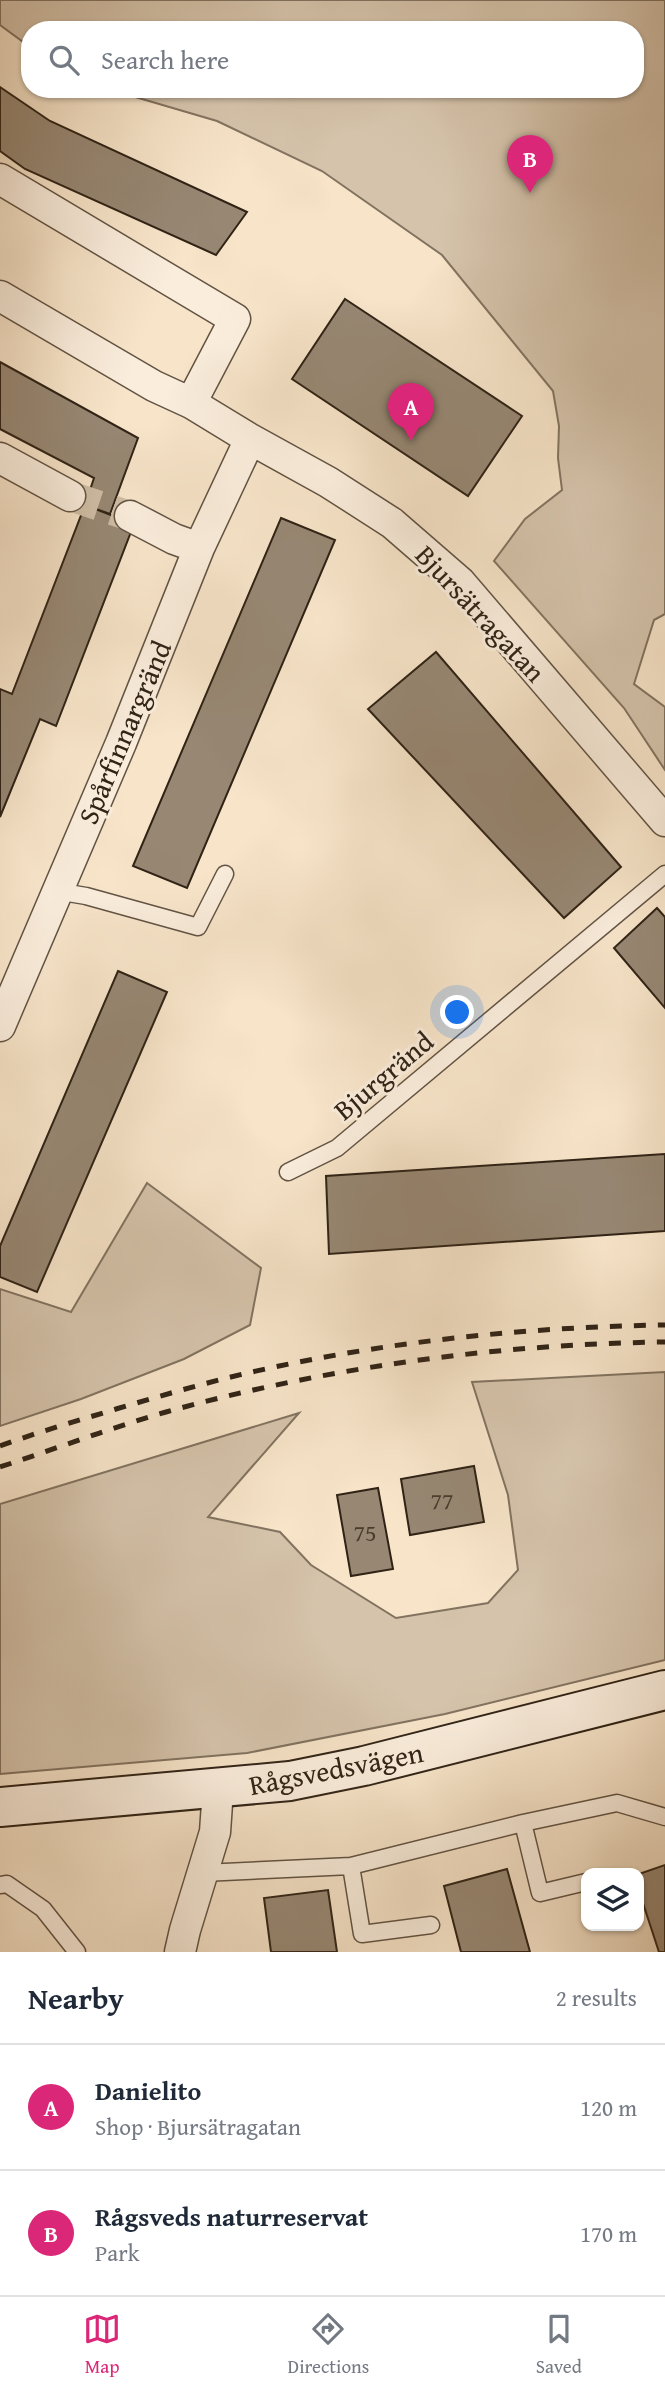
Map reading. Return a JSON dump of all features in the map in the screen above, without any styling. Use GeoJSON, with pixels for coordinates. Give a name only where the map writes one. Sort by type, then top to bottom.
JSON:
{"type":"FeatureCollection","features":[{"type":"Feature","properties":{"kind":"street"},"geometry":{"type":"LineString","coordinates":[[0,180],[235,319],[191,403]]}},
{"type":"Feature","properties":{"kind":"street","name":"Bjursätragatan"},"geometry":{"type":"LineString","coordinates":[[0,296],[154,386],[191,403],[328,482],[392,523],[460,582],[665,821]]}},
{"type":"Feature","properties":{"kind":"street","name":"Spårfinnargränd"},"geometry":{"type":"LineString","coordinates":[[0,1026],[121,743],[199,548],[250,439]]}},
{"type":"Feature","properties":{"kind":"street"},"geometry":{"type":"LineString","coordinates":[[0,458],[70,496]]}},
{"type":"Feature","properties":{"kind":"street"},"geometry":{"type":"LineString","coordinates":[[130,516],[174,539],[199,548]]}},
{"type":"Feature","properties":{"kind":"street","name":"Rågsvedsvägen"},"geometry":{"type":"LineString","coordinates":[[0,1807],[290,1781],[364,1766],[665,1690]]}},
{"type":"Feature","properties":{"kind":"street"},"geometry":{"type":"LineString","coordinates":[[180,1952],[215,1832],[218,1789]]}},
{"type":"Feature","properties":{"kind":"lane"},"geometry":{"type":"LineString","coordinates":[[57,891],[86,896],[198,927],[225,874]]}},
{"type":"Feature","properties":{"kind":"lane","name":"Bjurgränd"},"geometry":{"type":"LineString","coordinates":[[288,1172],[337,1148],[665,874]]}},
{"type":"Feature","properties":{"kind":"lane"},"geometry":{"type":"LineString","coordinates":[[203,1873],[351,1866],[523,1823],[617,1803],[665,1817]]}},
{"type":"Feature","properties":{"kind":"lane"},"geometry":{"type":"LineString","coordinates":[[523,1823],[540,1893],[581,1883]]}},
{"type":"Feature","properties":{"kind":"lane"},"geometry":{"type":"LineString","coordinates":[[351,1866],[362,1934],[431,1925]]}},
{"type":"Feature","properties":{"kind":"lane"},"geometry":{"type":"LineString","coordinates":[[0,1885],[7,1884],[43,1909],[77,1952]]}},
{"type":"Feature","properties":{"kind":"shaded area"},"geometry":{"type":"Polygon","coordinates":[[[0,0],[665,0],[665,614],[654,620],[634,684],[665,707],[665,770],[624,708],[494,561],[525,519],[562,490],[558,458],[559,426],[553,391],[442,255],[322,171],[217,121],[139,98],[644,98],[644,21],[21,21],[21,40],[0,25],[0,0]]]}},
{"type":"Feature","properties":{"kind":"shaded area"},"geometry":{"type":"Polygon","coordinates":[[[147,1183],[261,1268],[250,1325],[184,1359],[81,1399],[0,1426],[0,1289],[71,1312],[147,1183]]]}},
{"type":"Feature","properties":{"kind":"shaded area"},"geometry":{"type":"Polygon","coordinates":[[[665,1372],[665,1660],[445,1714],[247,1753],[0,1774],[0,1504],[299,1413],[208,1517],[280,1532],[311,1565],[396,1618],[488,1603],[518,1570],[508,1495],[472,1382],[665,1372]]]}},
{"type":"Feature","properties":{"kind":"building"},"geometry":{"type":"Polygon","coordinates":[[[0,87],[50,121],[247,212],[216,255],[25,169],[0,151],[0,87]]]}},
{"type":"Feature","properties":{"kind":"building"},"geometry":{"type":"Polygon","coordinates":[[[345,299],[522,416],[468,496],[292,379],[345,299]]]}},
{"type":"Feature","properties":{"kind":"building"},"geometry":{"type":"Polygon","coordinates":[[[0,362],[138,438],[110,514],[85,505],[94,478],[0,429],[0,362]]]}},
{"type":"Feature","properties":{"kind":"building"},"geometry":{"type":"Polygon","coordinates":[[[85,505],[134,524],[56,726],[40,719],[0,817],[0,689],[12,694],[85,505]]]}},
{"type":"Feature","properties":{"kind":"building"},"geometry":{"type":"Polygon","coordinates":[[[281,518],[335,540],[187,888],[133,866],[281,518]]]}},
{"type":"Feature","properties":{"kind":"building"},"geometry":{"type":"Polygon","coordinates":[[[436,652],[621,867],[564,918],[368,709],[436,652]]]}},
{"type":"Feature","properties":{"kind":"building"},"geometry":{"type":"Polygon","coordinates":[[[657,908],[665,917],[665,1008],[614,948],[657,908]]]}},
{"type":"Feature","properties":{"kind":"building"},"geometry":{"type":"Polygon","coordinates":[[[118,971],[167,992],[37,1292],[0,1277],[0,1246],[118,971]]]}},
{"type":"Feature","properties":{"kind":"building"},"geometry":{"type":"Polygon","coordinates":[[[665,1154],[665,1231],[329,1254],[326,1176],[665,1154]]]}},
{"type":"Feature","properties":{"kind":"building"},"geometry":{"type":"Polygon","coordinates":[[[474,1466],[484,1522],[410,1535],[401,1479],[474,1466]]]}},
{"type":"Feature","properties":{"kind":"building"},"geometry":{"type":"Polygon","coordinates":[[[378,1488],[393,1569],[351,1576],[337,1495],[378,1488]]]}},
{"type":"Feature","properties":{"kind":"building"},"geometry":{"type":"Polygon","coordinates":[[[665,1865],[665,1952],[659,1952],[644,1906],[644,1872],[665,1865]]]}},
{"type":"Feature","properties":{"kind":"building"},"geometry":{"type":"Polygon","coordinates":[[[507,1869],[530,1952],[461,1952],[444,1886],[507,1869]]]}},
{"type":"Feature","properties":{"kind":"building"},"geometry":{"type":"Polygon","coordinates":[[[328,1890],[337,1952],[271,1952],[264,1898],[328,1890]]]}},
{"type":"Feature","properties":{"kind":"tunnel"},"geometry":{"type":"LineString","coordinates":[[70,496],[130,516]]}},
{"type":"Feature","properties":{"kind":"railway"},"geometry":{"type":"LineString","coordinates":[[0,1446],[193,1387],[319,1358],[516,1332],[665,1325]]}},
{"type":"Feature","properties":{"kind":"railway"},"geometry":{"type":"LineString","coordinates":[[0,1467],[166,1412],[289,1382],[476,1353],[539,1347],[665,1342]]}},
{"type":"Feature","properties":{"kind":"place","name":"Rågsveds naturreservat"},"geometry":{"type":"Point","coordinates":[530,193]}},
{"type":"Feature","properties":{"kind":"place","name":"Danielito"},"geometry":{"type":"Point","coordinates":[411,441]}}]}
